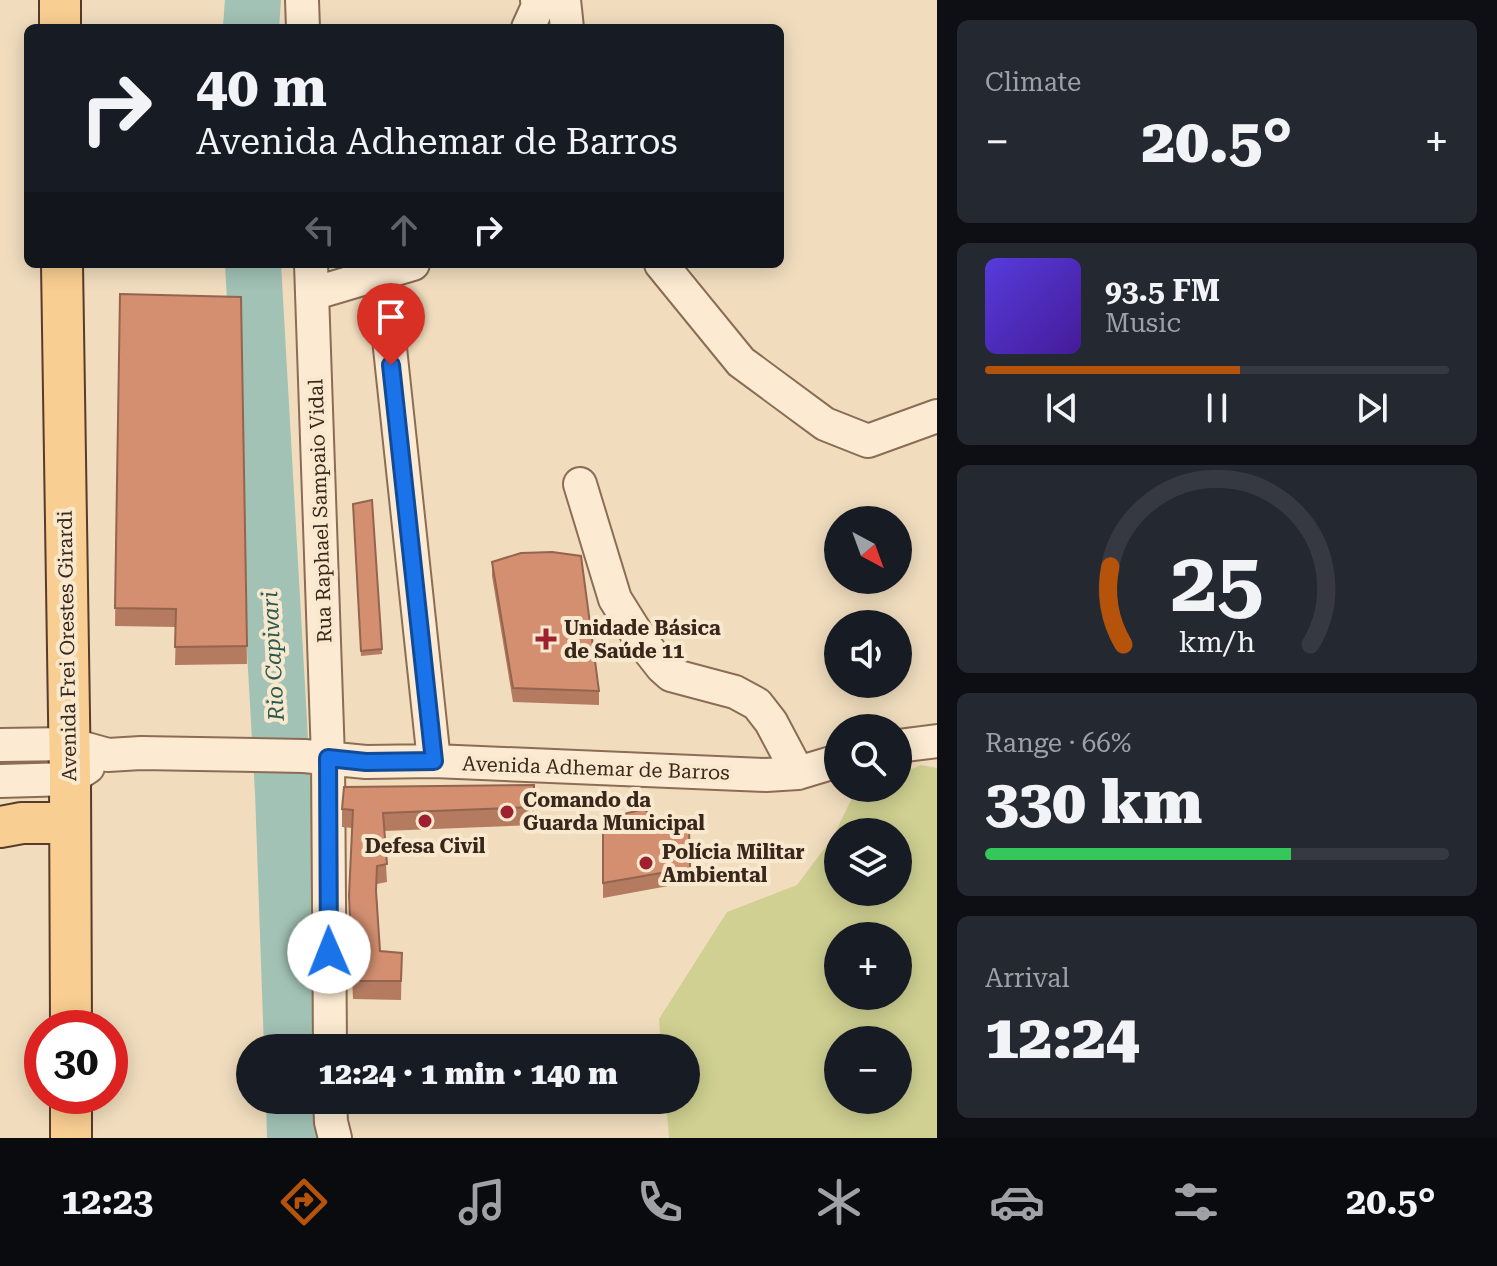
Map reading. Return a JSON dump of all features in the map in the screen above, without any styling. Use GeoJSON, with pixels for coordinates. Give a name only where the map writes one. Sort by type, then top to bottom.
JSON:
{"type":"FeatureCollection","features":[{"type":"Feature","properties":{"kind":"main road"},"geometry":{"type":"LineString","coordinates":[[60,0],[60,24]]}},
{"type":"Feature","properties":{"kind":"main road","name":"Avenida Frei Orestes Girardi"},"geometry":{"type":"LineString","coordinates":[[62,268],[71,1010]]}},
{"type":"Feature","properties":{"kind":"main road"},"geometry":{"type":"LineString","coordinates":[[0,827],[22,823],[70,823]]}},
{"type":"Feature","properties":{"kind":"main road"},"geometry":{"type":"LineString","coordinates":[[71,1114],[71,1138]]}},
{"type":"Feature","properties":{"kind":"street"},"geometry":{"type":"LineString","coordinates":[[302,0],[303,24]]}},
{"type":"Feature","properties":{"kind":"street"},"geometry":{"type":"LineString","coordinates":[[530,24],[538,6],[537,0]]}},
{"type":"Feature","properties":{"kind":"street"},"geometry":{"type":"LineString","coordinates":[[564,0],[567,24]]}},
{"type":"Feature","properties":{"kind":"street"},"geometry":{"type":"LineString","coordinates":[[312,279],[382,273],[399,268]]}},
{"type":"Feature","properties":{"kind":"street"},"geometry":{"type":"LineString","coordinates":[[664,268],[741,362],[825,424],[868,441],[937,416]]}},
{"type":"Feature","properties":{"kind":"street"},"geometry":{"type":"LineString","coordinates":[[382,273],[434,761]]}},
{"type":"Feature","properties":{"kind":"street","name":"Rua Raphael Sampaio Vidal"},"geometry":{"type":"LineString","coordinates":[[312,279],[316,757],[329,1034]]}},
{"type":"Feature","properties":{"kind":"street"},"geometry":{"type":"LineString","coordinates":[[580,484],[615,599],[640,639],[671,675],[735,692],[757,704],[771,722],[798,773]]}},
{"type":"Feature","properties":{"kind":"street"},"geometry":{"type":"LineString","coordinates":[[912,744],[937,741]]}},
{"type":"Feature","properties":{"kind":"street"},"geometry":{"type":"LineString","coordinates":[[0,745],[69,761]]}},
{"type":"Feature","properties":{"kind":"street","name":"Avenida Adhemar de Barros"},"geometry":{"type":"LineString","coordinates":[[69,761],[141,753],[250,755],[366,762],[434,761],[766,775],[798,773],[824,765]]}},
{"type":"Feature","properties":{"kind":"street"},"geometry":{"type":"LineString","coordinates":[[0,781],[69,761]]}},
{"type":"Feature","properties":{"kind":"street"},"geometry":{"type":"LineString","coordinates":[[331,1114],[335,1138]]}},
{"type":"Feature","properties":{"kind":"green space"},"geometry":{"type":"Polygon","coordinates":[[[921,765],[937,768],[937,1138],[669,1138],[667,1114],[700,1114],[700,1034],[660,1034],[659,1019],[727,912],[797,885],[824,849],[824,906],[912,906],[912,818],[842,818],[850,802],[912,802],[912,769],[921,765]]]}},
{"type":"Feature","properties":{"kind":"building"},"geometry":{"type":"Polygon","coordinates":[[[120,294],[241,297],[247,646],[175,647],[176,609],[115,608],[120,294]]]}},
{"type":"Feature","properties":{"kind":"building"},"geometry":{"type":"Polygon","coordinates":[[[372,500],[382,649],[361,651],[353,504],[372,500]]]}},
{"type":"Feature","properties":{"kind":"building","name":"Unidade Básica de Saúde 11"},"geometry":{"type":"Polygon","coordinates":[[[552,552],[581,556],[599,691],[513,688],[492,562],[521,553],[552,552]]]}},
{"type":"Feature","properties":{"kind":"building"},"geometry":{"type":"Polygon","coordinates":[[[534,785],[534,807],[383,813],[387,864],[377,866],[376,891],[380,951],[402,953],[401,981],[353,981],[349,896],[353,810],[342,809],[344,787],[534,785]]]}},
{"type":"Feature","properties":{"kind":"building","name":"Polícia Militar Ambiental"},"geometry":{"type":"Polygon","coordinates":[[[644,809],[667,829],[689,828],[690,868],[603,883],[603,819],[644,809]]]}},
{"type":"Feature","properties":{"kind":"waterway","name":"Rio Capivari"},"geometry":{"type":"LineString","coordinates":[[251,24],[253,0]]}},
{"type":"Feature","properties":{"kind":"waterway","name":"Rio Capivari"},"geometry":{"type":"LineString","coordinates":[[253,268],[283,792],[292,1034]]}},
{"type":"Feature","properties":{"kind":"waterway","name":"Rio Capivari"},"geometry":{"type":"LineString","coordinates":[[294,1114],[295,1138]]}},
{"type":"Feature","properties":{"kind":"place","name":"Unidade Básica de Saúde 11"},"geometry":{"type":"Point","coordinates":[546,639]}},
{"type":"Feature","properties":{"kind":"place","name":"Comando da Guarda Municipal"},"geometry":{"type":"Point","coordinates":[507,812]}},
{"type":"Feature","properties":{"kind":"place","name":"Defesa Civil"},"geometry":{"type":"Point","coordinates":[425,821]}},
{"type":"Feature","properties":{"kind":"place","name":"Polícia Militar Ambiental"},"geometry":{"type":"Point","coordinates":[646,863]}},
{"type":"Feature","properties":{"kind":"route"},"geometry":{"type":"LineString","coordinates":[[329,952],[328,758],[366,762],[434,761],[391,365]]}}]}
